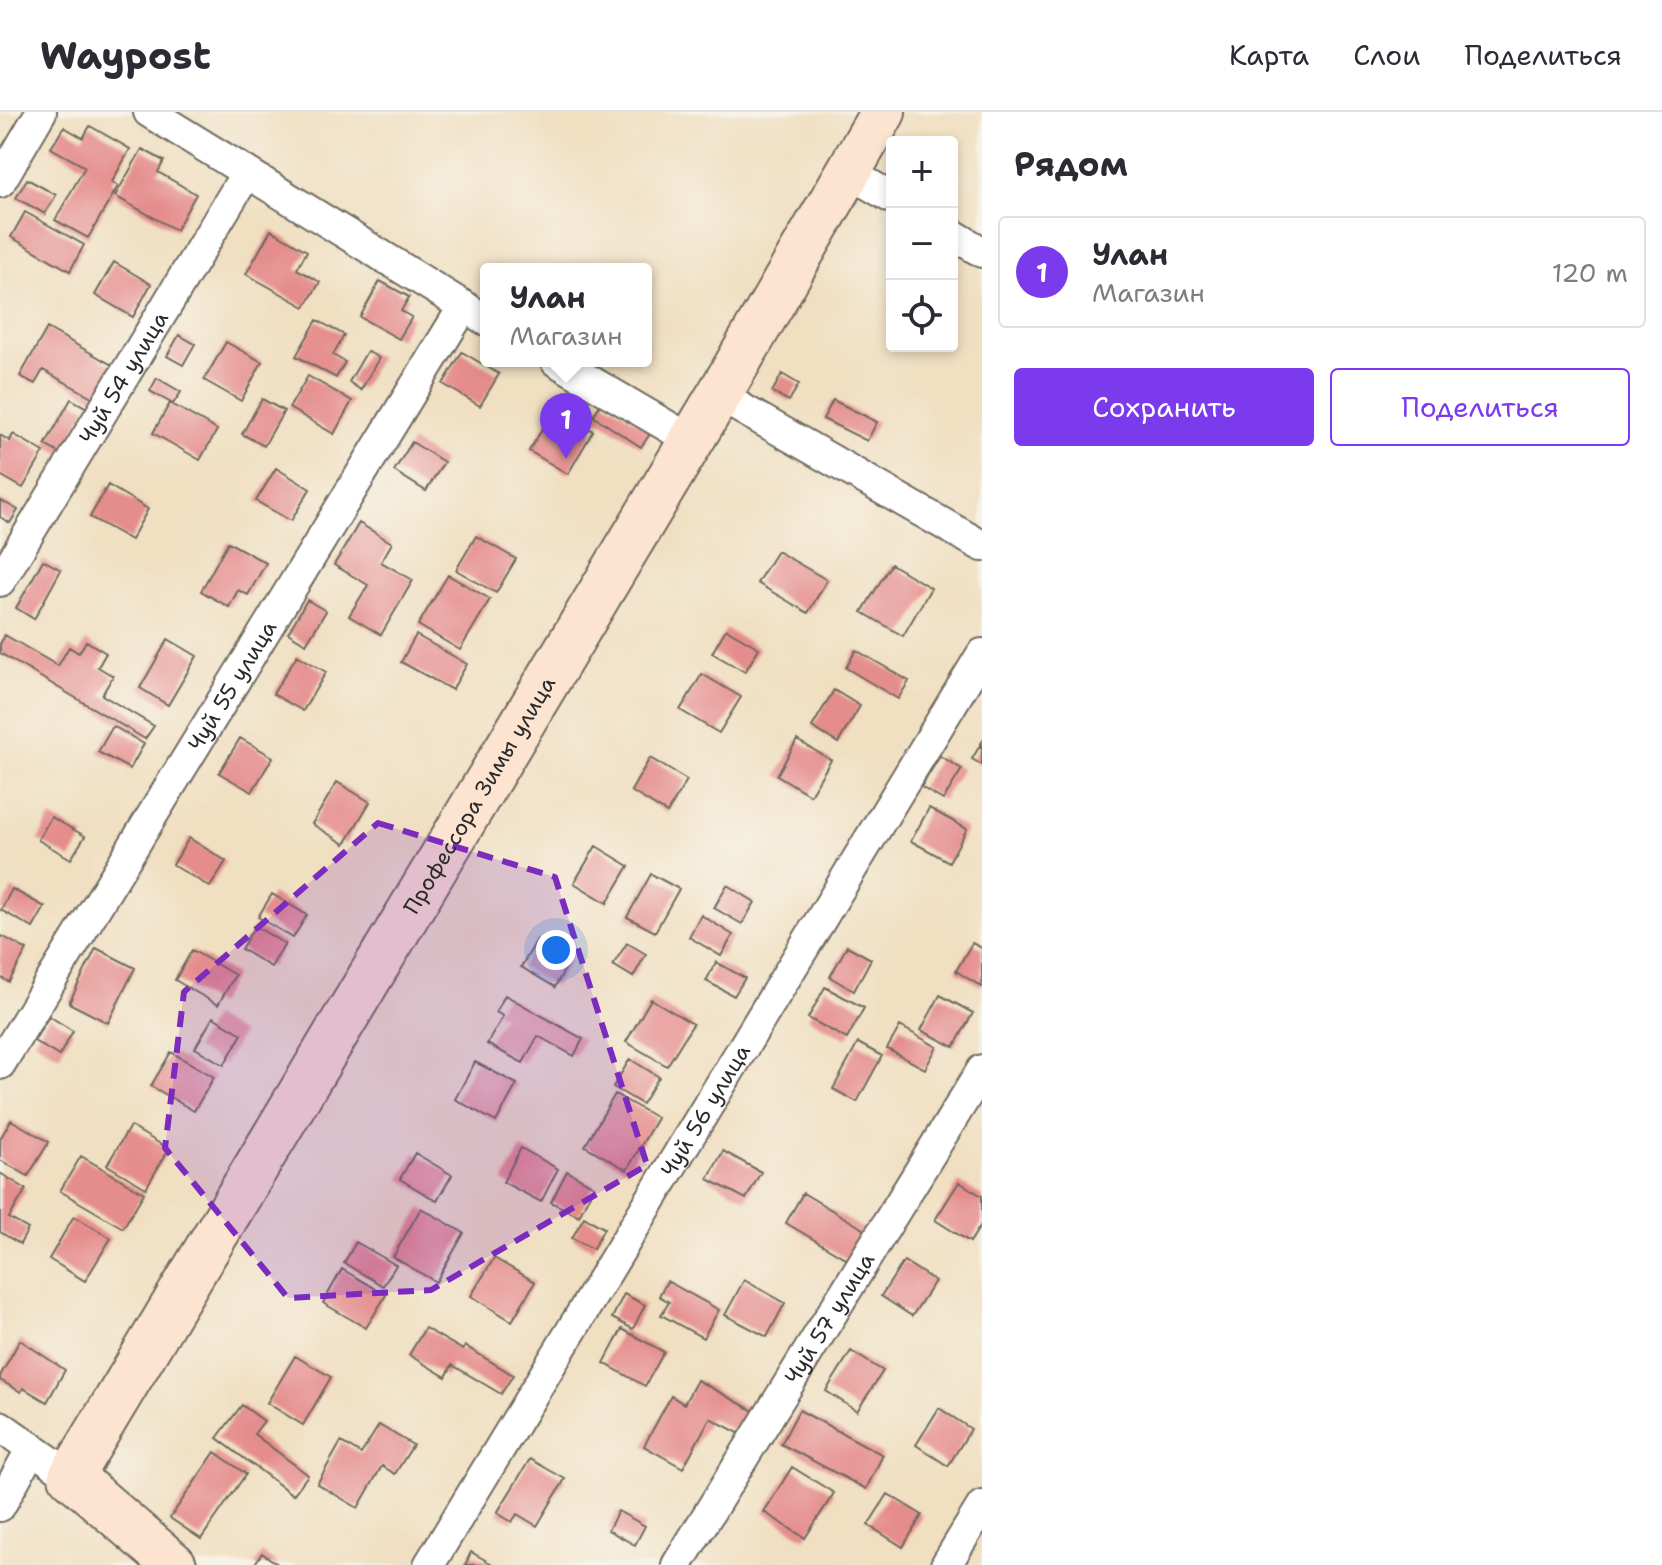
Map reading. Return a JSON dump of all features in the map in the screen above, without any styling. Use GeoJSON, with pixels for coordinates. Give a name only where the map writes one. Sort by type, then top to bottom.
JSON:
{"type":"FeatureCollection","features":[{"type":"Feature","properties":{"kind":"street"},"geometry":{"type":"LineString","coordinates":[[0,182],[41,112]]}},
{"type":"Feature","properties":{"kind":"street"},"geometry":{"type":"LineString","coordinates":[[149,112],[475,313]]}},
{"type":"Feature","properties":{"kind":"street","name":"Профессора Зимы улица"},"geometry":{"type":"LineString","coordinates":[[71,1476],[718,395],[883,112]]}},
{"type":"Feature","properties":{"kind":"street"},"geometry":{"type":"LineString","coordinates":[[848,172],[886,194]]}},
{"type":"Feature","properties":{"kind":"street","name":"Чуй 54 улица"},"geometry":{"type":"LineString","coordinates":[[0,581],[246,174]]}},
{"type":"Feature","properties":{"kind":"street"},"geometry":{"type":"LineString","coordinates":[[958,238],[982,252]]}},
{"type":"Feature","properties":{"kind":"street","name":"Чуй 55 улица"},"geometry":{"type":"LineString","coordinates":[[0,1064],[475,313]]}},
{"type":"Feature","properties":{"kind":"street"},"geometry":{"type":"LineString","coordinates":[[566,367],[691,440]]}},
{"type":"Feature","properties":{"kind":"street"},"geometry":{"type":"LineString","coordinates":[[718,395],[982,546]]}},
{"type":"Feature","properties":{"kind":"street","name":"Чуй 56 улица"},"geometry":{"type":"LineString","coordinates":[[429,1565],[982,654]]}},
{"type":"Feature","properties":{"kind":"street","name":"Чуй 57 улица"},"geometry":{"type":"LineString","coordinates":[[677,1565],[982,1070]]}},
{"type":"Feature","properties":{"kind":"street"},"geometry":{"type":"LineString","coordinates":[[0,1426],[71,1476],[174,1565]]}},
{"type":"Feature","properties":{"kind":"street"},"geometry":{"type":"LineString","coordinates":[[0,1506],[32,1448]]}},
{"type":"Feature","properties":{"kind":"street"},"geometry":{"type":"LineString","coordinates":[[946,1565],[982,1506]]}},
{"type":"Feature","properties":{"kind":"highlighted area"},"geometry":{"type":"Polygon","coordinates":[[[378,823],[555,877],[647,1165],[431,1290],[288,1298],[165,1148],[184,992],[378,823]]]}},
{"type":"Feature","properties":{"kind":"building"},"geometry":{"type":"Polygon","coordinates":[[[90,126],[130,149],[112,182],[118,186],[88,238],[55,220],[85,167],[51,148],[64,127],[83,138],[90,126]]]}},
{"type":"Feature","properties":{"kind":"building"},"geometry":{"type":"Polygon","coordinates":[[[142,149],[164,161],[158,172],[196,194],[176,230],[115,196],[142,149]]]}},
{"type":"Feature","properties":{"kind":"building"},"geometry":{"type":"Polygon","coordinates":[[[27,179],[56,195],[45,214],[16,198],[27,179]]]}},
{"type":"Feature","properties":{"kind":"building"},"geometry":{"type":"Polygon","coordinates":[[[25,212],[84,245],[70,271],[11,237],[25,212]]]}},
{"type":"Feature","properties":{"kind":"building"},"geometry":{"type":"Polygon","coordinates":[[[271,230],[307,251],[297,269],[320,282],[305,307],[246,274],[271,230]]]}},
{"type":"Feature","properties":{"kind":"building"},"geometry":{"type":"Polygon","coordinates":[[[114,262],[151,284],[133,317],[95,295],[114,262]]]}},
{"type":"Feature","properties":{"kind":"building"},"geometry":{"type":"Polygon","coordinates":[[[380,281],[409,297],[401,311],[412,317],[399,339],[360,317],[380,281]]]}},
{"type":"Feature","properties":{"kind":"building"},"geometry":{"type":"Polygon","coordinates":[[[317,320],[344,335],[333,355],[345,362],[336,378],[296,356],[317,320]]]}},
{"type":"Feature","properties":{"kind":"building"},"geometry":{"type":"Polygon","coordinates":[[[47,328],[117,368],[99,401],[43,370],[35,384],[20,376],[47,328]]]}},
{"type":"Feature","properties":{"kind":"building"},"geometry":{"type":"Polygon","coordinates":[[[179,335],[195,344],[183,365],[167,356],[179,335]]]}},
{"type":"Feature","properties":{"kind":"building"},"geometry":{"type":"Polygon","coordinates":[[[226,342],[262,362],[241,401],[204,380],[226,342]]]}},
{"type":"Feature","properties":{"kind":"building"},"geometry":{"type":"Polygon","coordinates":[[[367,351],[379,358],[361,390],[349,382],[367,351]]]}},
{"type":"Feature","properties":{"kind":"building"},"geometry":{"type":"Polygon","coordinates":[[[462,352],[480,363],[480,367],[487,367],[499,374],[480,406],[443,384],[462,352]]]}},
{"type":"Feature","properties":{"kind":"building"},"geometry":{"type":"Polygon","coordinates":[[[782,374],[799,384],[789,401],[772,392],[782,374]]]}},
{"type":"Feature","properties":{"kind":"building"},"geometry":{"type":"Polygon","coordinates":[[[308,376],[352,401],[334,434],[289,408],[308,376]]]}},
{"type":"Feature","properties":{"kind":"building"},"geometry":{"type":"Polygon","coordinates":[[[157,378],[181,392],[173,404],[150,391],[157,378]]]}},
{"type":"Feature","properties":{"kind":"building"},"geometry":{"type":"Polygon","coordinates":[[[71,399],[87,408],[61,454],[45,445],[71,399]]]}},
{"type":"Feature","properties":{"kind":"building"},"geometry":{"type":"Polygon","coordinates":[[[262,399],[284,411],[264,446],[242,434],[262,399]]]}},
{"type":"Feature","properties":{"kind":"building"},"geometry":{"type":"Polygon","coordinates":[[[603,400],[652,431],[641,447],[593,416],[603,400]]]}},
{"type":"Feature","properties":{"kind":"building"},"geometry":{"type":"Polygon","coordinates":[[[833,400],[877,422],[867,441],[823,419],[833,400]]]}},
{"type":"Feature","properties":{"kind":"building"},"geometry":{"type":"Polygon","coordinates":[[[170,403],[217,430],[200,460],[153,433],[170,403]]]}},
{"type":"Feature","properties":{"kind":"building"},"geometry":{"type":"Polygon","coordinates":[[[555,408],[593,431],[568,474],[529,451],[555,408]]]}},
{"type":"Feature","properties":{"kind":"building"},"geometry":{"type":"Polygon","coordinates":[[[13,434],[44,452],[23,488],[0,475],[0,435],[10,441],[13,434]]]}},
{"type":"Feature","properties":{"kind":"building"},"geometry":{"type":"Polygon","coordinates":[[[412,442],[444,462],[426,491],[394,471],[412,442]]]}},
{"type":"Feature","properties":{"kind":"building"},"geometry":{"type":"Polygon","coordinates":[[[276,468],[310,489],[291,521],[256,501],[276,468]]]}},
{"type":"Feature","properties":{"kind":"building"},"geometry":{"type":"Polygon","coordinates":[[[108,485],[148,509],[131,540],[90,517],[108,485]]]}},
{"type":"Feature","properties":{"kind":"building"},"geometry":{"type":"Polygon","coordinates":[[[0,500],[18,510],[10,523],[0,517],[0,500]]]}},
{"type":"Feature","properties":{"kind":"building"},"geometry":{"type":"Polygon","coordinates":[[[359,523],[392,543],[381,562],[413,580],[381,635],[349,616],[368,585],[334,565],[359,523]]]}},
{"type":"Feature","properties":{"kind":"building"},"geometry":{"type":"Polygon","coordinates":[[[476,536],[516,559],[496,593],[456,570],[476,536]]]}},
{"type":"Feature","properties":{"kind":"building"},"geometry":{"type":"Polygon","coordinates":[[[228,542],[266,563],[248,595],[238,590],[229,607],[201,591],[228,542]]]}},
{"type":"Feature","properties":{"kind":"building"},"geometry":{"type":"Polygon","coordinates":[[[777,551],[827,580],[808,613],[757,583],[777,551]]]}},
{"type":"Feature","properties":{"kind":"building"},"geometry":{"type":"Polygon","coordinates":[[[43,560],[61,570],[34,619],[16,608],[43,560]]]}},
{"type":"Feature","properties":{"kind":"building"},"geometry":{"type":"Polygon","coordinates":[[[891,564],[931,588],[903,636],[862,612],[891,564]]]}},
{"type":"Feature","properties":{"kind":"building"},"geometry":{"type":"Polygon","coordinates":[[[448,575],[490,599],[460,650],[418,625],[448,575]]]}},
{"type":"Feature","properties":{"kind":"building"},"geometry":{"type":"Polygon","coordinates":[[[307,600],[326,611],[306,644],[288,633],[307,600]]]}},
{"type":"Feature","properties":{"kind":"building"},"geometry":{"type":"Polygon","coordinates":[[[726,629],[759,648],[745,672],[712,653],[726,629]]]}},
{"type":"Feature","properties":{"kind":"building"},"geometry":{"type":"Polygon","coordinates":[[[5,635],[58,666],[69,647],[79,653],[86,641],[106,653],[98,667],[113,676],[102,695],[154,726],[145,739],[0,653],[0,644],[5,635]]]}},
{"type":"Feature","properties":{"kind":"building"},"geometry":{"type":"Polygon","coordinates":[[[416,635],[467,664],[452,690],[401,662],[416,635]]]}},
{"type":"Feature","properties":{"kind":"building"},"geometry":{"type":"Polygon","coordinates":[[[168,639],[197,656],[168,705],[140,688],[168,639]]]}},
{"type":"Feature","properties":{"kind":"building"},"geometry":{"type":"Polygon","coordinates":[[[856,650],[909,681],[898,699],[846,668],[856,650]]]}},
{"type":"Feature","properties":{"kind":"building"},"geometry":{"type":"Polygon","coordinates":[[[297,655],[326,672],[303,711],[273,694],[297,655]]]}},
{"type":"Feature","properties":{"kind":"building"},"geometry":{"type":"Polygon","coordinates":[[[702,674],[741,697],[719,733],[680,710],[702,674]]]}},
{"type":"Feature","properties":{"kind":"building"},"geometry":{"type":"Polygon","coordinates":[[[834,690],[860,706],[838,743],[812,727],[834,690]]]}},
{"type":"Feature","properties":{"kind":"building"},"geometry":{"type":"Polygon","coordinates":[[[113,726],[144,744],[130,769],[98,752],[113,726]]]}},
{"type":"Feature","properties":{"kind":"building"},"geometry":{"type":"Polygon","coordinates":[[[240,738],[273,757],[252,792],[219,773],[240,738]]]}},
{"type":"Feature","properties":{"kind":"building"},"geometry":{"type":"Polygon","coordinates":[[[797,740],[831,760],[810,795],[777,775],[797,740]]]}},
{"type":"Feature","properties":{"kind":"building"},"geometry":{"type":"Polygon","coordinates":[[[982,742],[982,765],[972,759],[982,742]]]}},
{"type":"Feature","properties":{"kind":"building"},"geometry":{"type":"Polygon","coordinates":[[[940,756],[962,769],[943,800],[921,787],[940,756]]]}},
{"type":"Feature","properties":{"kind":"building"},"geometry":{"type":"Polygon","coordinates":[[[650,758],[687,780],[667,813],[631,791],[650,758]]]}},
{"type":"Feature","properties":{"kind":"building"},"geometry":{"type":"Polygon","coordinates":[[[337,782],[370,802],[345,844],[312,824],[337,782]]]}},
{"type":"Feature","properties":{"kind":"building"},"geometry":{"type":"Polygon","coordinates":[[[929,808],[967,829],[949,862],[911,841],[929,808]]]}},
{"type":"Feature","properties":{"kind":"building"},"geometry":{"type":"Polygon","coordinates":[[[51,817],[85,836],[71,859],[38,840],[51,817]]]}},
{"type":"Feature","properties":{"kind":"building"},"geometry":{"type":"Polygon","coordinates":[[[189,838],[226,861],[210,887],[173,865],[189,838]]]}},
{"type":"Feature","properties":{"kind":"building"},"geometry":{"type":"Polygon","coordinates":[[[596,846],[629,866],[607,903],[574,883],[596,846]]]}},
{"type":"Feature","properties":{"kind":"building"},"geometry":{"type":"Polygon","coordinates":[[[651,874],[679,889],[655,932],[627,917],[651,874]]]}},
{"type":"Feature","properties":{"kind":"building"},"geometry":{"type":"Polygon","coordinates":[[[727,885],[755,902],[742,924],[714,908],[727,885]]]}},
{"type":"Feature","properties":{"kind":"building"},"geometry":{"type":"Polygon","coordinates":[[[12,889],[45,907],[33,928],[1,910],[12,889]]]}},
{"type":"Feature","properties":{"kind":"building"},"geometry":{"type":"Polygon","coordinates":[[[272,894],[307,915],[293,938],[258,917],[272,894]]]}},
{"type":"Feature","properties":{"kind":"building"},"geometry":{"type":"Polygon","coordinates":[[[701,915],[733,935],[721,956],[689,937],[701,915]]]}},
{"type":"Feature","properties":{"kind":"building"},"geometry":{"type":"Polygon","coordinates":[[[255,926],[285,944],[271,967],[241,949],[255,926]]]}},
{"type":"Feature","properties":{"kind":"building"},"geometry":{"type":"Polygon","coordinates":[[[2,936],[27,950],[9,982],[0,977],[2,936]]]}},
{"type":"Feature","properties":{"kind":"building"},"geometry":{"type":"Polygon","coordinates":[[[537,940],[570,960],[555,987],[521,967],[537,940]]]}},
{"type":"Feature","properties":{"kind":"building"},"geometry":{"type":"Polygon","coordinates":[[[627,943],[646,954],[633,977],[613,965],[627,943]]]}},
{"type":"Feature","properties":{"kind":"building"},"geometry":{"type":"Polygon","coordinates":[[[972,943],[982,948],[982,987],[956,971],[972,943]]]}},
{"type":"Feature","properties":{"kind":"building"},"geometry":{"type":"Polygon","coordinates":[[[847,946],[871,959],[854,991],[830,977],[847,946]]]}},
{"type":"Feature","properties":{"kind":"building"},"geometry":{"type":"Polygon","coordinates":[[[96,948],[135,968],[108,1023],[69,1003],[96,948]]]}},
{"type":"Feature","properties":{"kind":"building"},"geometry":{"type":"Polygon","coordinates":[[[192,950],[235,975],[218,1005],[175,980],[192,950]]]}},
{"type":"Feature","properties":{"kind":"building"},"geometry":{"type":"Polygon","coordinates":[[[716,962],[745,978],[734,996],[706,981],[716,962]]]}},
{"type":"Feature","properties":{"kind":"building"},"geometry":{"type":"Polygon","coordinates":[[[825,987],[864,1008],[847,1039],[808,1018],[825,987]]]}},
{"type":"Feature","properties":{"kind":"building"},"geometry":{"type":"Polygon","coordinates":[[[505,995],[583,1039],[574,1056],[538,1036],[523,1063],[487,1044],[503,1016],[496,1012],[505,995]]]}},
{"type":"Feature","properties":{"kind":"building"},"geometry":{"type":"Polygon","coordinates":[[[940,995],[973,1013],[954,1047],[921,1030],[940,995]]]}},
{"type":"Feature","properties":{"kind":"building"},"geometry":{"type":"Polygon","coordinates":[[[651,999],[693,1024],[667,1066],[626,1042],[651,999]]]}},
{"type":"Feature","properties":{"kind":"building"},"geometry":{"type":"Polygon","coordinates":[[[49,1016],[73,1031],[59,1056],[34,1041],[49,1016]]]}},
{"type":"Feature","properties":{"kind":"building"},"geometry":{"type":"Polygon","coordinates":[[[213,1017],[242,1034],[224,1065],[195,1048],[213,1017]]]}},
{"type":"Feature","properties":{"kind":"building"},"geometry":{"type":"Polygon","coordinates":[[[900,1026],[937,1047],[925,1069],[887,1049],[900,1026]]]}},
{"type":"Feature","properties":{"kind":"building"},"geometry":{"type":"Polygon","coordinates":[[[858,1043],[882,1056],[857,1102],[833,1089],[858,1043]]]}},
{"type":"Feature","properties":{"kind":"building"},"geometry":{"type":"Polygon","coordinates":[[[171,1052],[214,1077],[194,1111],[151,1086],[171,1052]]]}},
{"type":"Feature","properties":{"kind":"building"},"geometry":{"type":"Polygon","coordinates":[[[630,1059],[659,1077],[642,1104],[613,1087],[630,1059]]]}},
{"type":"Feature","properties":{"kind":"building"},"geometry":{"type":"Polygon","coordinates":[[[475,1062],[517,1084],[496,1122],[455,1099],[475,1062]]]}},
{"type":"Feature","properties":{"kind":"building"},"geometry":{"type":"Polygon","coordinates":[[[615,1094],[657,1118],[627,1170],[585,1146],[615,1094]]]}},
{"type":"Feature","properties":{"kind":"building"},"geometry":{"type":"Polygon","coordinates":[[[11,1120],[49,1142],[28,1176],[0,1160],[0,1139],[11,1120]]]}},
{"type":"Feature","properties":{"kind":"building"},"geometry":{"type":"Polygon","coordinates":[[[130,1126],[169,1149],[146,1188],[107,1165],[130,1126]]]}},
{"type":"Feature","properties":{"kind":"building"},"geometry":{"type":"Polygon","coordinates":[[[521,1148],[558,1169],[541,1202],[503,1182],[521,1148]]]}},
{"type":"Feature","properties":{"kind":"building"},"geometry":{"type":"Polygon","coordinates":[[[723,1151],[761,1172],[746,1199],[708,1179],[723,1151]]]}},
{"type":"Feature","properties":{"kind":"building"},"geometry":{"type":"Polygon","coordinates":[[[415,1153],[452,1175],[437,1201],[400,1179],[415,1153]]]}},
{"type":"Feature","properties":{"kind":"building"},"geometry":{"type":"Polygon","coordinates":[[[81,1156],[144,1193],[123,1228],[60,1191],[81,1156]]]}},
{"type":"Feature","properties":{"kind":"building"},"geometry":{"type":"Polygon","coordinates":[[[567,1171],[594,1186],[579,1216],[551,1202],[567,1171]]]}},
{"type":"Feature","properties":{"kind":"building"},"geometry":{"type":"Polygon","coordinates":[[[0,1173],[26,1189],[9,1218],[28,1229],[20,1244],[0,1232],[0,1173]]]}},
{"type":"Feature","properties":{"kind":"building"},"geometry":{"type":"Polygon","coordinates":[[[959,1182],[982,1196],[982,1223],[970,1242],[935,1220],[959,1182]]]}},
{"type":"Feature","properties":{"kind":"building"},"geometry":{"type":"Polygon","coordinates":[[[803,1193],[872,1234],[855,1264],[786,1223],[803,1193]]]}},
{"type":"Feature","properties":{"kind":"building"},"geometry":{"type":"Polygon","coordinates":[[[421,1208],[464,1233],[436,1282],[393,1257],[421,1208]]]}},
{"type":"Feature","properties":{"kind":"building"},"geometry":{"type":"Polygon","coordinates":[[[74,1216],[111,1238],[85,1281],[49,1259],[74,1216]]]}},
{"type":"Feature","properties":{"kind":"building"},"geometry":{"type":"Polygon","coordinates":[[[584,1217],[604,1228],[593,1249],[572,1238],[584,1217]]]}},
{"type":"Feature","properties":{"kind":"building"},"geometry":{"type":"Polygon","coordinates":[[[356,1242],[396,1265],[383,1286],[344,1263],[356,1242]]]}},
{"type":"Feature","properties":{"kind":"building"},"geometry":{"type":"Polygon","coordinates":[[[494,1258],[535,1282],[512,1321],[471,1296],[494,1258]]]}},
{"type":"Feature","properties":{"kind":"building"},"geometry":{"type":"Polygon","coordinates":[[[904,1261],[935,1281],[912,1316],[881,1296],[904,1261]]]}},
{"type":"Feature","properties":{"kind":"building"},"geometry":{"type":"Polygon","coordinates":[[[342,1269],[386,1295],[366,1328],[323,1303],[342,1269]]]}},
{"type":"Feature","properties":{"kind":"building"},"geometry":{"type":"Polygon","coordinates":[[[744,1280],[785,1303],[767,1337],[725,1315],[744,1280]]]}},
{"type":"Feature","properties":{"kind":"building"},"geometry":{"type":"Polygon","coordinates":[[[667,1281],[719,1310],[703,1338],[661,1315],[669,1302],[659,1296],[667,1281]]]}},
{"type":"Feature","properties":{"kind":"building"},"geometry":{"type":"Polygon","coordinates":[[[624,1294],[645,1305],[633,1329],[612,1318],[624,1294]]]}},
{"type":"Feature","properties":{"kind":"building"},"geometry":{"type":"Polygon","coordinates":[[[425,1328],[463,1350],[465,1346],[513,1375],[501,1394],[452,1365],[446,1377],[409,1355],[425,1328]]]}},
{"type":"Feature","properties":{"kind":"building"},"geometry":{"type":"Polygon","coordinates":[[[622,1329],[664,1352],[645,1386],[604,1363],[622,1329]]]}},
{"type":"Feature","properties":{"kind":"building"},"geometry":{"type":"Polygon","coordinates":[[[20,1340],[65,1370],[47,1402],[23,1388],[21,1392],[0,1380],[20,1340]]]}},
{"type":"Feature","properties":{"kind":"building"},"geometry":{"type":"Polygon","coordinates":[[[851,1351],[883,1371],[857,1411],[826,1391],[851,1351]]]}},
{"type":"Feature","properties":{"kind":"building"},"geometry":{"type":"Polygon","coordinates":[[[295,1356],[331,1377],[303,1425],[267,1403],[295,1356]]]}},
{"type":"Feature","properties":{"kind":"building"},"geometry":{"type":"Polygon","coordinates":[[[697,1380],[761,1415],[748,1438],[710,1418],[683,1468],[644,1446],[671,1396],[684,1404],[697,1380]]]}},
{"type":"Feature","properties":{"kind":"building"},"geometry":{"type":"Polygon","coordinates":[[[242,1405],[264,1421],[254,1434],[308,1475],[293,1495],[217,1438],[242,1405]]]}},
{"type":"Feature","properties":{"kind":"building"},"geometry":{"type":"Polygon","coordinates":[[[939,1408],[971,1429],[948,1466],[916,1445],[939,1408]]]}},
{"type":"Feature","properties":{"kind":"building"},"geometry":{"type":"Polygon","coordinates":[[[799,1410],[883,1455],[866,1489],[781,1444],[799,1410]]]}},
{"type":"Feature","properties":{"kind":"building"},"geometry":{"type":"Polygon","coordinates":[[[379,1425],[413,1445],[395,1474],[382,1466],[358,1508],[317,1484],[341,1442],[361,1454],[379,1425]]]}},
{"type":"Feature","properties":{"kind":"building"},"geometry":{"type":"Polygon","coordinates":[[[215,1452],[246,1474],[201,1539],[170,1518],[215,1452]]]}},
{"type":"Feature","properties":{"kind":"building"},"geometry":{"type":"Polygon","coordinates":[[[530,1459],[565,1479],[537,1526],[517,1514],[512,1522],[497,1513],[530,1459]]]}},
{"type":"Feature","properties":{"kind":"building"},"geometry":{"type":"Polygon","coordinates":[[[792,1467],[834,1493],[805,1538],[764,1512],[792,1467]]]}},
{"type":"Feature","properties":{"kind":"building"},"geometry":{"type":"Polygon","coordinates":[[[888,1494],[922,1515],[903,1547],[868,1525],[888,1494]]]}},
{"type":"Feature","properties":{"kind":"building"},"geometry":{"type":"Polygon","coordinates":[[[618,1511],[645,1526],[635,1545],[608,1530],[618,1511]]]}},
{"type":"Feature","properties":{"kind":"building"},"geometry":{"type":"Polygon","coordinates":[[[471,1552],[494,1565],[465,1565],[471,1552]]]}},
{"type":"Feature","properties":{"kind":"building"},"geometry":{"type":"Polygon","coordinates":[[[262,1553],[279,1565],[254,1565],[262,1553]]]}},
{"type":"Feature","properties":{"kind":"place","name":"Улан"},"geometry":{"type":"Point","coordinates":[566,459]}}]}
